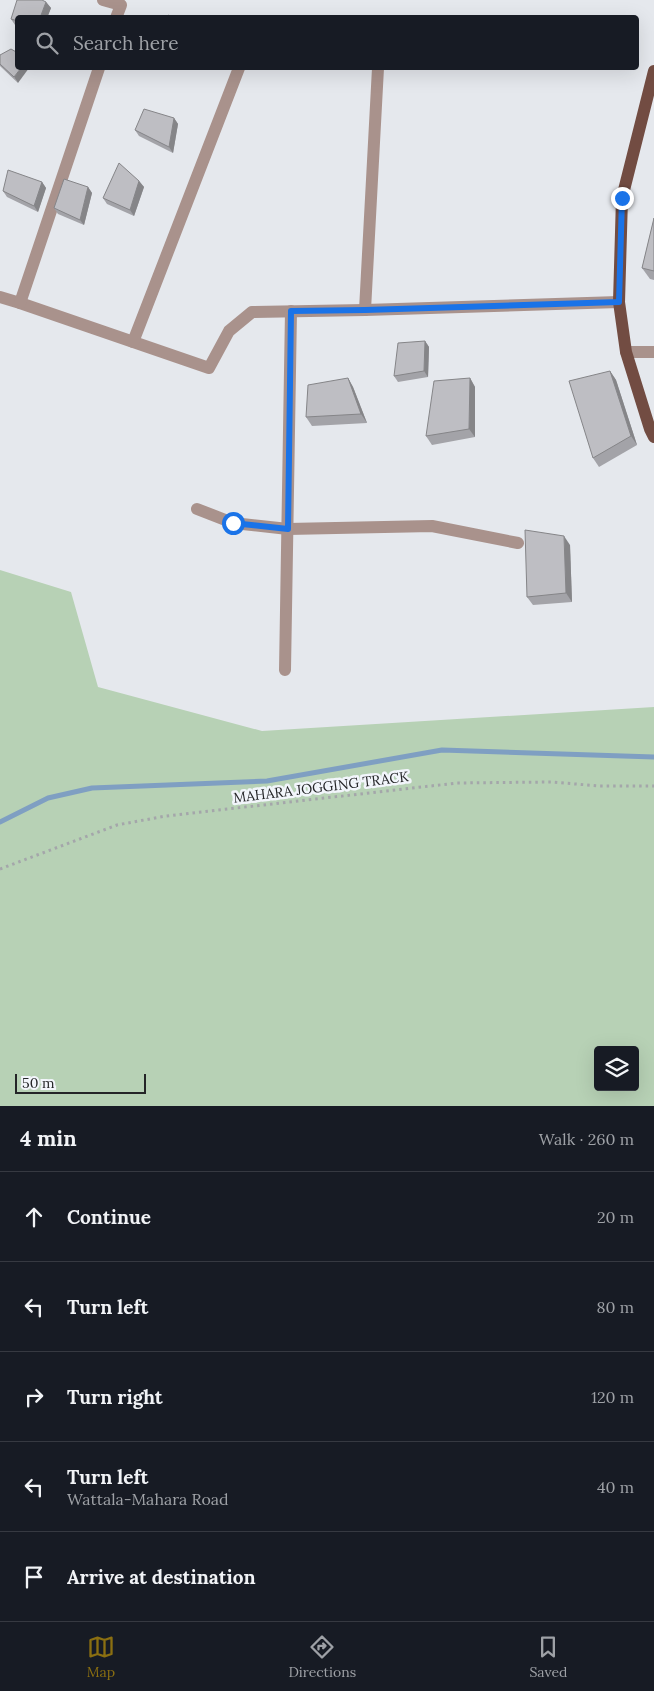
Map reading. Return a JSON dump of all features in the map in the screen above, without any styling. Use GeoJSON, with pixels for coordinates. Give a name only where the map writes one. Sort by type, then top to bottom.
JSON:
{"type":"FeatureCollection","features":[{"type":"Feature","properties":{"kind":"main road"},"geometry":{"type":"LineString","coordinates":[[654,71],[622,198],[619,302],[626,352],[654,437]]}},
{"type":"Feature","properties":{"kind":"street"},"geometry":{"type":"LineString","coordinates":[[103,0],[121,5],[117,15]]}},
{"type":"Feature","properties":{"kind":"street"},"geometry":{"type":"LineString","coordinates":[[20,303],[98,70]]}},
{"type":"Feature","properties":{"kind":"street"},"geometry":{"type":"LineString","coordinates":[[133,342],[238,70]]}},
{"type":"Feature","properties":{"kind":"street"},"geometry":{"type":"LineString","coordinates":[[365,310],[378,70]]}},
{"type":"Feature","properties":{"kind":"street"},"geometry":{"type":"LineString","coordinates":[[0,297],[209,368],[229,331],[252,312],[619,302]]}},
{"type":"Feature","properties":{"kind":"street"},"geometry":{"type":"LineString","coordinates":[[285,670],[291,311]]}},
{"type":"Feature","properties":{"kind":"street"},"geometry":{"type":"LineString","coordinates":[[626,352],[654,352]]}},
{"type":"Feature","properties":{"kind":"street"},"geometry":{"type":"LineString","coordinates":[[197,509],[233,523],[288,529],[432,526],[518,543]]}},
{"type":"Feature","properties":{"kind":"path","name":"MAHARA JOGGING TRACK"},"geometry":{"type":"LineString","coordinates":[[0,869],[117,825],[166,816],[458,783],[551,782],[600,786],[654,786]]}},
{"type":"Feature","properties":{"kind":"green space"},"geometry":{"type":"Polygon","coordinates":[[[0,570],[71,592],[98,687],[262,731],[654,707],[654,1106],[0,1106],[0,570]]]}},
{"type":"Feature","properties":{"kind":"building"},"geometry":{"type":"Polygon","coordinates":[[[17,0],[42,0],[46,2],[41,15],[15,15],[15,20],[11,19],[17,0]]]}},
{"type":"Feature","properties":{"kind":"building"},"geometry":{"type":"Polygon","coordinates":[[[11,49],[15,51],[15,70],[19,70],[14,77],[0,64],[0,55],[11,49]]]}},
{"type":"Feature","properties":{"kind":"building"},"geometry":{"type":"Polygon","coordinates":[[[144,109],[174,118],[169,147],[135,130],[144,109]]]}},
{"type":"Feature","properties":{"kind":"building"},"geometry":{"type":"Polygon","coordinates":[[[119,163],[139,181],[130,210],[103,198],[119,163]]]}},
{"type":"Feature","properties":{"kind":"building"},"geometry":{"type":"Polygon","coordinates":[[[8,170],[42,182],[34,206],[3,191],[8,170]]]}},
{"type":"Feature","properties":{"kind":"building"},"geometry":{"type":"Polygon","coordinates":[[[64,179],[88,187],[80,220],[54,208],[64,179]]]}},
{"type":"Feature","properties":{"kind":"building"},"geometry":{"type":"Polygon","coordinates":[[[654,218],[654,271],[642,268],[654,218]]]}},
{"type":"Feature","properties":{"kind":"building"},"geometry":{"type":"Polygon","coordinates":[[[425,341],[424,371],[394,376],[398,343],[425,341]]]}},
{"type":"Feature","properties":{"kind":"building"},"geometry":{"type":"Polygon","coordinates":[[[610,371],[631,436],[593,458],[569,381],[610,371]]]}},
{"type":"Feature","properties":{"kind":"building"},"geometry":{"type":"Polygon","coordinates":[[[348,378],[361,414],[306,417],[308,385],[348,378]]]}},
{"type":"Feature","properties":{"kind":"building"},"geometry":{"type":"Polygon","coordinates":[[[470,378],[469,429],[426,436],[434,381],[470,378]]]}},
{"type":"Feature","properties":{"kind":"building"},"geometry":{"type":"Polygon","coordinates":[[[525,530],[564,536],[566,593],[527,597],[525,530]]]}},
{"type":"Feature","properties":{"kind":"waterway"},"geometry":{"type":"LineString","coordinates":[[0,822],[48,798],[92,788],[267,781],[442,750],[654,757]]}},
{"type":"Feature","properties":{"kind":"route"},"geometry":{"type":"LineString","coordinates":[[233,523],[288,529],[291,311],[619,302],[622,198]]}}]}
